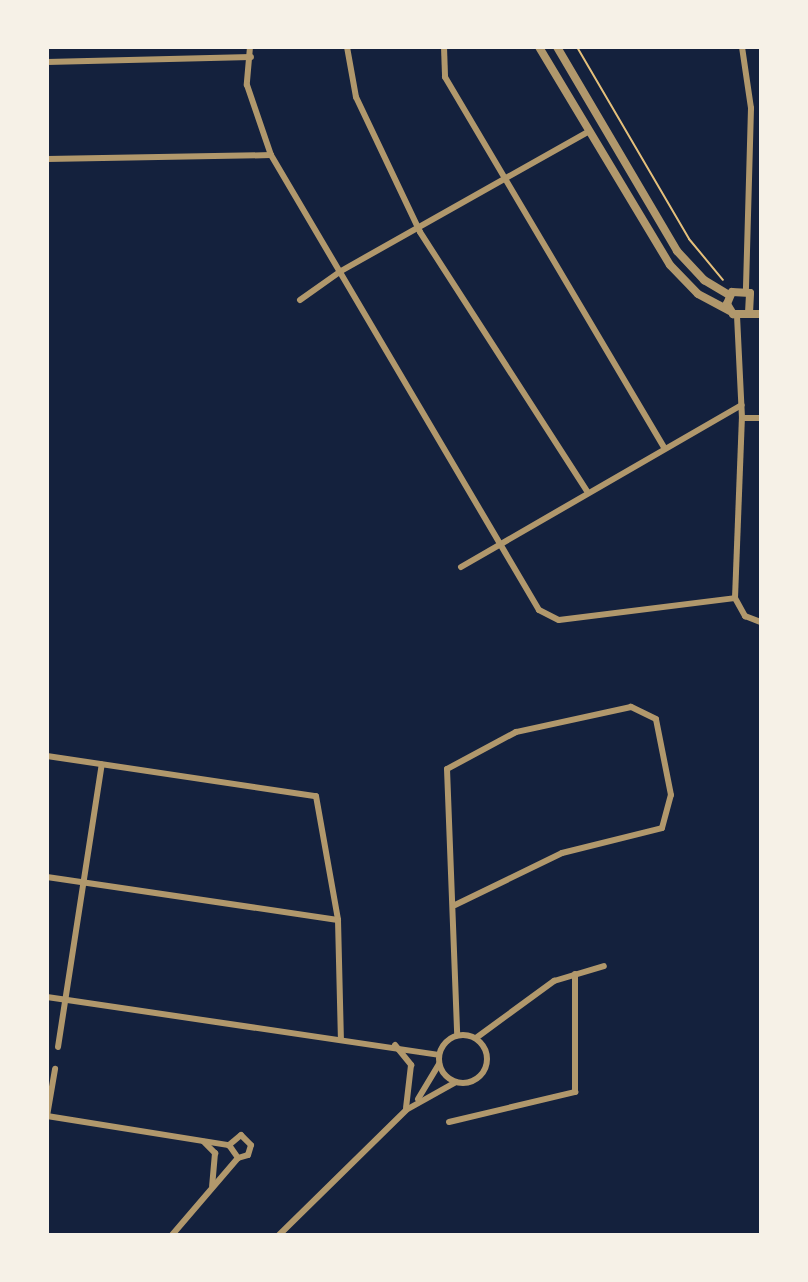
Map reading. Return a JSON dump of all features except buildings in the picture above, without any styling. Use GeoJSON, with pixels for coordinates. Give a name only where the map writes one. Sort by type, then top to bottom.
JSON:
{"type":"FeatureCollection","features":[{"type":"Feature","properties":{"kind":"street"},"geometry":{"type":"LineString","coordinates":[[250,47],[247,85],[271,155],[539,610],[559,620],[736,598]]}},
{"type":"Feature","properties":{"kind":"street"},"geometry":{"type":"LineString","coordinates":[[347,47],[356,97],[420,232],[587,491]]}},
{"type":"Feature","properties":{"kind":"street"},"geometry":{"type":"LineString","coordinates":[[444,47],[445,77],[664,447]]}},
{"type":"Feature","properties":{"kind":"street"},"geometry":{"type":"LineString","coordinates":[[539,47],[670,265],[698,294],[733,314],[761,314]]}},
{"type":"Feature","properties":{"kind":"street"},"geometry":{"type":"LineString","coordinates":[[557,47],[677,251],[704,281],[731,293],[746,290]]}},
{"type":"Feature","properties":{"kind":"street"},"geometry":{"type":"LineString","coordinates":[[742,47],[751,108],[752,203],[746,290]]}},
{"type":"Feature","properties":{"kind":"street"},"geometry":{"type":"LineString","coordinates":[[47,62],[251,57]]}},
{"type":"Feature","properties":{"kind":"street"},"geometry":{"type":"LineString","coordinates":[[751,108],[761,108]]}},
{"type":"Feature","properties":{"kind":"street"},"geometry":{"type":"LineString","coordinates":[[300,300],[341,271],[420,232],[589,132]]}},
{"type":"Feature","properties":{"kind":"street"},"geometry":{"type":"LineString","coordinates":[[47,159],[271,155]]}},
{"type":"Feature","properties":{"kind":"street"},"geometry":{"type":"LineString","coordinates":[[752,203],[761,203]]}},
{"type":"Feature","properties":{"kind":"street"},"geometry":{"type":"LineString","coordinates":[[746,290],[757,300],[749,313]]}},
{"type":"Feature","properties":{"kind":"street"},"geometry":{"type":"LineString","coordinates":[[731,293],[742,405],[736,598],[745,616],[761,622]]}},
{"type":"Feature","properties":{"kind":"street"},"geometry":{"type":"LineString","coordinates":[[461,567],[499,540],[742,405]]}},
{"type":"Feature","properties":{"kind":"street"},"geometry":{"type":"LineString","coordinates":[[742,418],[761,418]]}},
{"type":"Feature","properties":{"kind":"street"},"geometry":{"type":"LineString","coordinates":[[417,1100],[439,1064],[439,1055],[457,1035],[455,905],[447,769],[516,732],[645,709],[660,733],[671,795],[662,828],[562,853],[455,905]]}},
{"type":"Feature","properties":{"kind":"street"},"geometry":{"type":"LineString","coordinates":[[47,756],[316,796],[338,920],[341,1039]]}},
{"type":"Feature","properties":{"kind":"street"},"geometry":{"type":"LineString","coordinates":[[58,1047],[86,883],[102,765]]}},
{"type":"Feature","properties":{"kind":"street"},"geometry":{"type":"LineString","coordinates":[[47,877],[338,920]]}},
{"type":"Feature","properties":{"kind":"street"},"geometry":{"type":"LineString","coordinates":[[457,1035],[476,1038],[533,993],[575,974],[604,966]]}},
{"type":"Feature","properties":{"kind":"street"},"geometry":{"type":"LineString","coordinates":[[449,1122],[575,1092],[575,974]]}},
{"type":"Feature","properties":{"kind":"street"},"geometry":{"type":"LineString","coordinates":[[47,997],[341,1039],[394,1044],[439,1055]]}},
{"type":"Feature","properties":{"kind":"street"},"geometry":{"type":"LineString","coordinates":[[279,1235],[417,1100],[482,1073],[486,1054],[476,1038]]}},
{"type":"Feature","properties":{"kind":"street"},"geometry":{"type":"LineString","coordinates":[[394,1044],[411,1065],[405,1110]]}},
{"type":"Feature","properties":{"kind":"street"},"geometry":{"type":"LineString","coordinates":[[439,1064],[456,1082]]}},
{"type":"Feature","properties":{"kind":"street"},"geometry":{"type":"LineString","coordinates":[[55,1069],[47,1116],[229,1144],[238,1158]]}},
{"type":"Feature","properties":{"kind":"street"},"geometry":{"type":"LineString","coordinates":[[172,1235],[238,1158],[251,1151],[250,1140],[241,1135],[229,1144]]}},
{"type":"Feature","properties":{"kind":"street"},"geometry":{"type":"LineString","coordinates":[[197,1138],[215,1153],[212,1187]]}},
{"type":"Feature","properties":{"kind":"path"},"geometry":{"type":"LineString","coordinates":[[577,47],[689,239],[731,293]]}}]}
